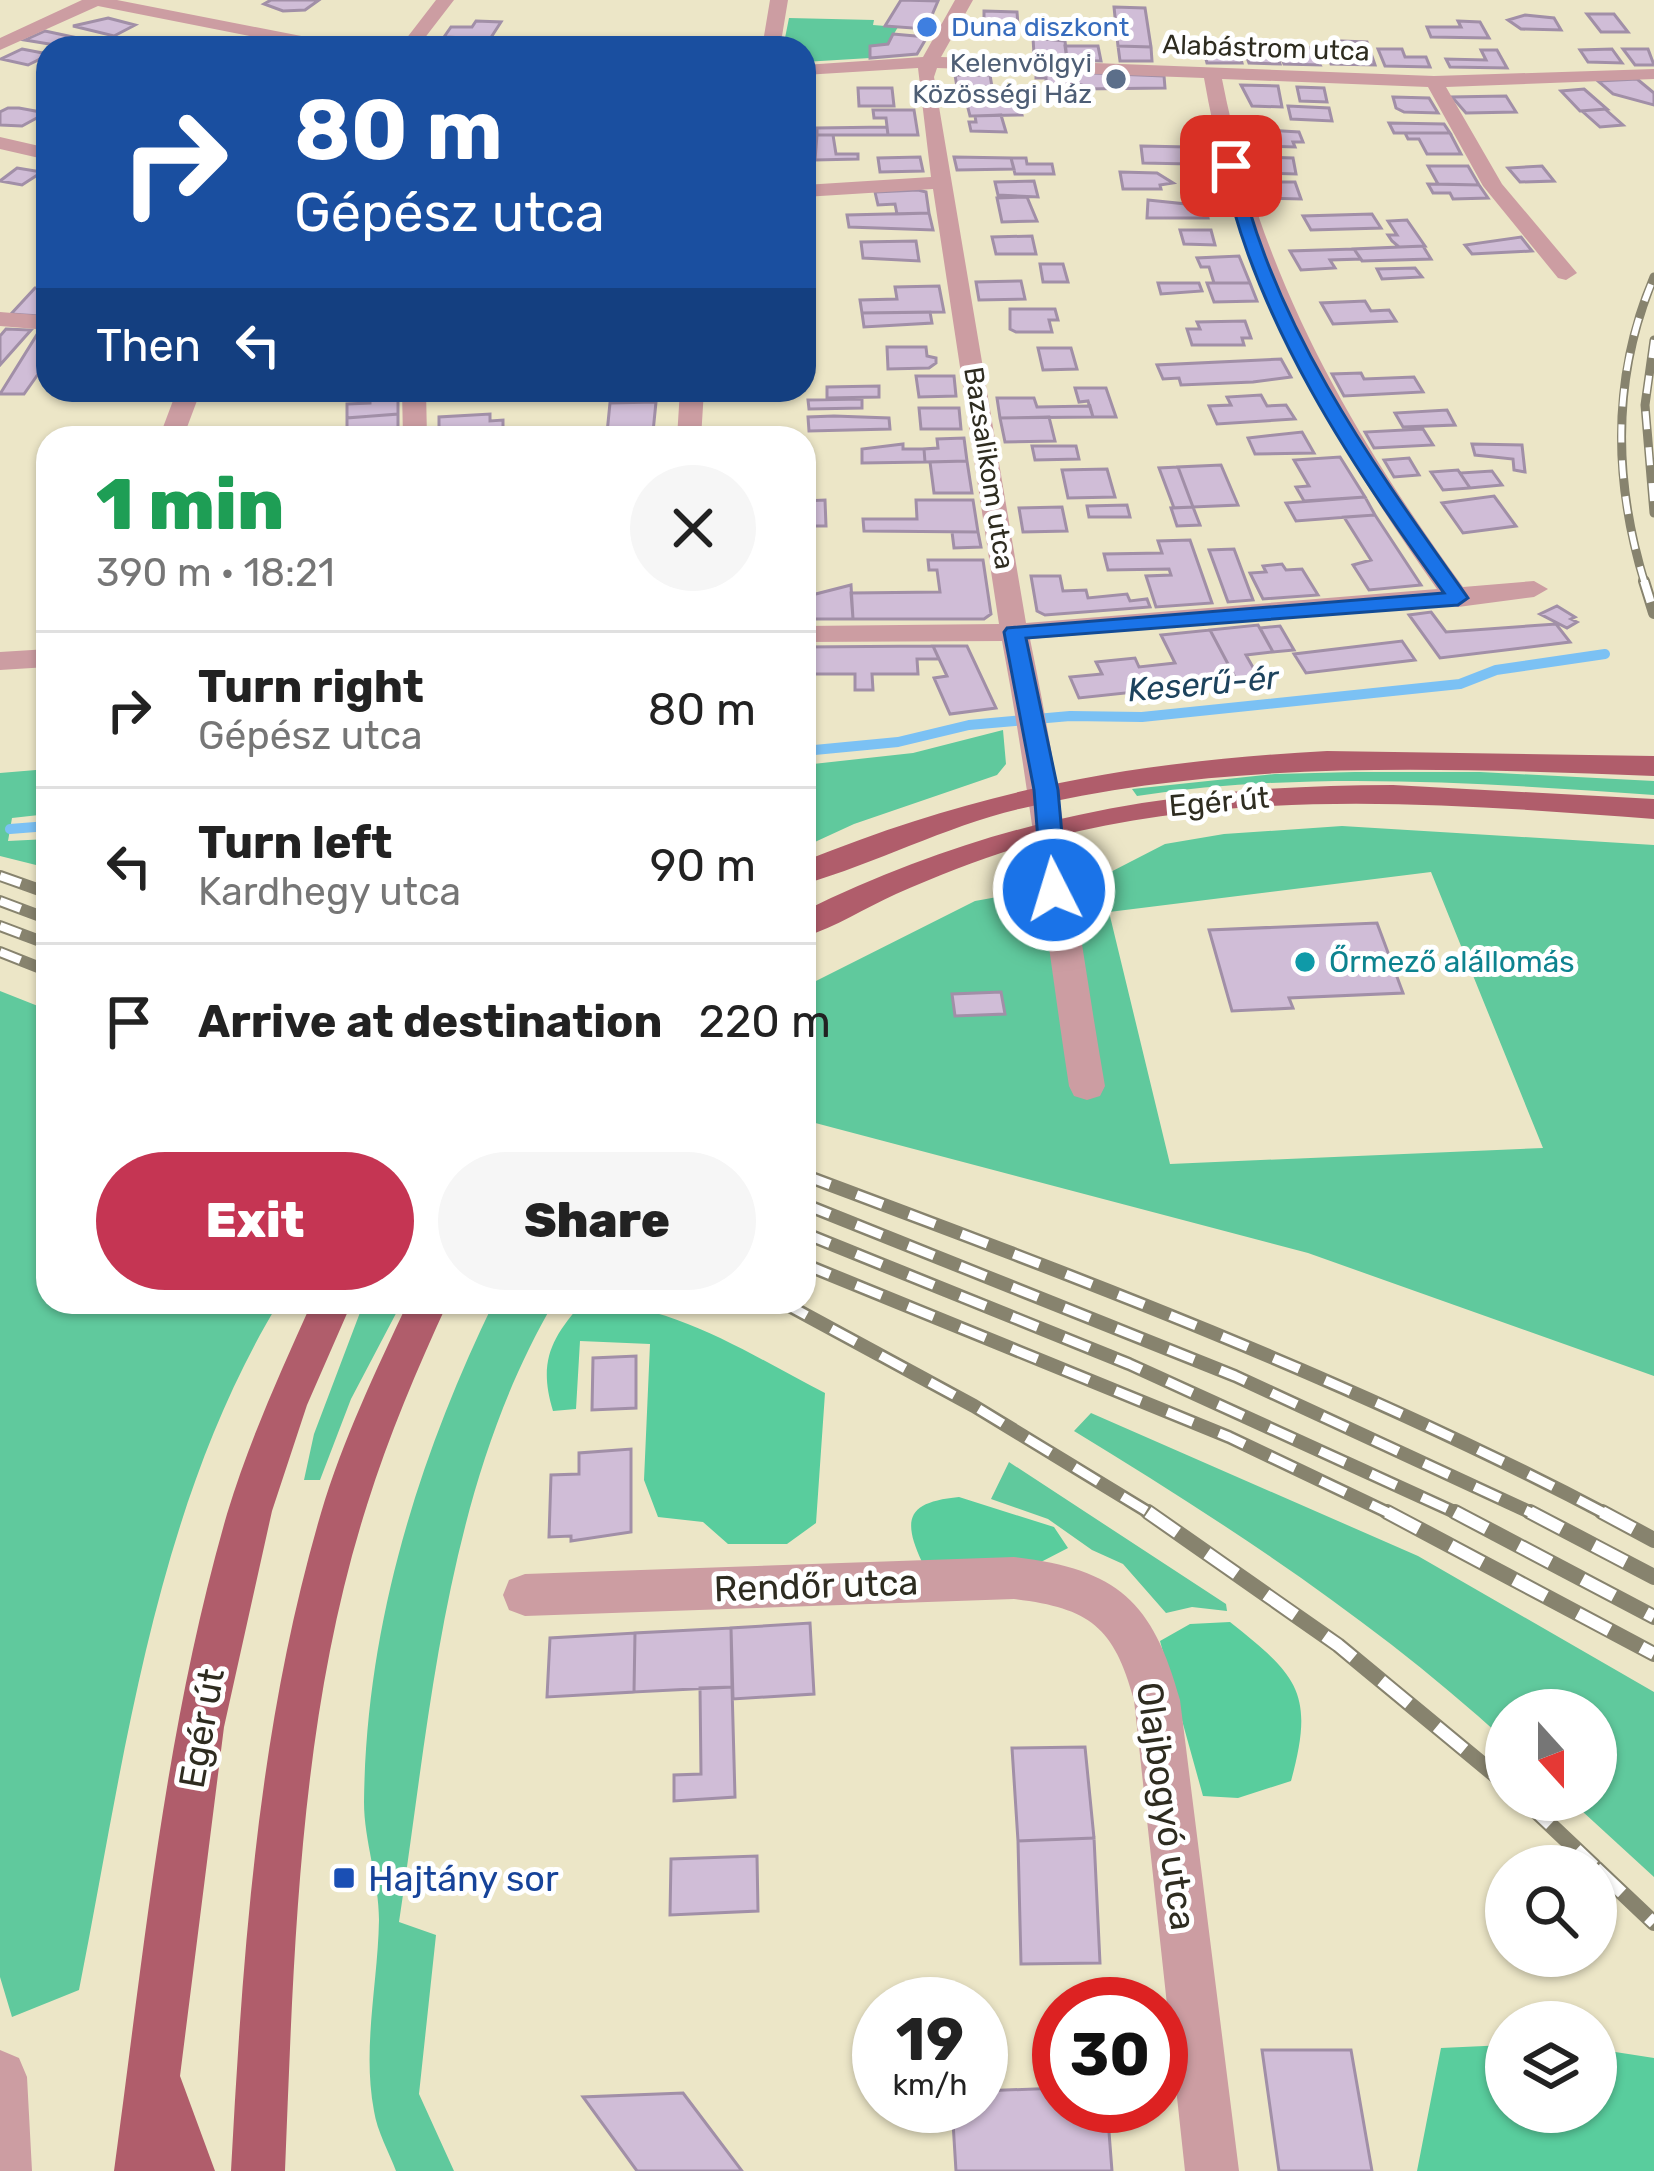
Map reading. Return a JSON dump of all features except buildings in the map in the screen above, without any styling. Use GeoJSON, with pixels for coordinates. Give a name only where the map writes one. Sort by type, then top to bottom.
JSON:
{"type":"FeatureCollection","features":[{"type":"Feature","properties":{"kind":"main road","name":"Egér út"},"geometry":{"type":"LineString","coordinates":[[816,869],[924,823],[1132,773],[1300,758],[1654,766]]}},
{"type":"Feature","properties":{"kind":"main road","name":"Egér út"},"geometry":{"type":"LineString","coordinates":[[816,919],[894,881],[1050,830],[1185,804],[1331,794],[1654,808]]}},
{"type":"Feature","properties":{"kind":"main road","name":"Egér út"},"geometry":{"type":"LineString","coordinates":[[141,2171],[191,1781],[228,1589],[253,1492],[306,1353],[326,1314]]}},
{"type":"Feature","properties":{"kind":"main road"},"geometry":{"type":"LineString","coordinates":[[258,2171],[292,1742],[312,1630],[330,1549],[362,1447],[397,1360],[422,1314]]}},
{"type":"Feature","properties":{"kind":"main road"},"geometry":{"type":"LineString","coordinates":[[154,2077],[188,2171]]}},
{"type":"Feature","properties":{"kind":"street"},"geometry":{"type":"LineString","coordinates":[[0,45],[95,0],[277,36]]}},
{"type":"Feature","properties":{"kind":"street"},"geometry":{"type":"LineString","coordinates":[[417,36],[445,0]]}},
{"type":"Feature","properties":{"kind":"street"},"geometry":{"type":"LineString","coordinates":[[773,36],[778,0]]}},
{"type":"Feature","properties":{"kind":"street"},"geometry":{"type":"LineString","coordinates":[[929,62],[964,0]]}},
{"type":"Feature","properties":{"kind":"street","name":"Alabástrom utca"},"geometry":{"type":"LineString","coordinates":[[816,69],[929,62],[1434,82],[1654,74]]}},
{"type":"Feature","properties":{"kind":"street","name":"Bazsalikom utca"},"geometry":{"type":"LineString","coordinates":[[929,62],[926,77],[1014,632],[1046,790],[1054,890],[1087,1085]]}},
{"type":"Feature","properties":{"kind":"street"},"geometry":{"type":"LineString","coordinates":[[1212,74],[1239,207],[1275,301],[1387,502],[1458,598]]}},
{"type":"Feature","properties":{"kind":"street"},"geometry":{"type":"LineString","coordinates":[[1434,82],[1493,186],[1566,272]]}},
{"type":"Feature","properties":{"kind":"street"},"geometry":{"type":"LineString","coordinates":[[0,143],[36,151]]}},
{"type":"Feature","properties":{"kind":"street"},"geometry":{"type":"LineString","coordinates":[[816,190],[943,182]]}},
{"type":"Feature","properties":{"kind":"street"},"geometry":{"type":"LineString","coordinates":[[0,319],[36,322]]}},
{"type":"Feature","properties":{"kind":"street"},"geometry":{"type":"LineString","coordinates":[[816,634],[1014,632],[1534,589]]}},
{"type":"Feature","properties":{"kind":"street"},"geometry":{"type":"LineString","coordinates":[[0,662],[36,659]]}},
{"type":"Feature","properties":{"kind":"street","name":"Rendőr utca"},"geometry":{"type":"LineString","coordinates":[[525,1595],[1014,1578],[1050,1581],[1103,1599]]}},
{"type":"Feature","properties":{"kind":"street","name":"Olajbogyó utca"},"geometry":{"type":"LineString","coordinates":[[1103,1599],[1133,1632],[1157,1700],[1212,2171]]}},
{"type":"Feature","properties":{"kind":"street"},"geometry":{"type":"LineString","coordinates":[[0,2077],[5,2171]]}},
{"type":"Feature","properties":{"kind":"green space"},"geometry":{"type":"Polygon","coordinates":[[[789,18],[874,20],[873,25],[898,27],[888,44],[870,46],[870,58],[816,61],[816,36],[785,36],[789,18]]]}},
{"type":"Feature","properties":{"kind":"green space"},"geometry":{"type":"Polygon","coordinates":[[[1003,730],[1006,764],[997,775],[816,841],[816,764],[913,753],[1003,730]]]}},
{"type":"Feature","properties":{"kind":"green space"},"geometry":{"type":"Polygon","coordinates":[[[36,770],[36,815],[12,818],[8,841],[36,840],[36,865],[0,856],[0,773],[36,770]]]}},
{"type":"Feature","properties":{"kind":"green space"},"geometry":{"type":"Polygon","coordinates":[[[1480,772],[1654,781],[1654,795],[1395,781],[1266,783],[1137,796],[1132,789],[1275,774],[1480,772]]]}},
{"type":"Feature","properties":{"kind":"green space"},"geometry":{"type":"Polygon","coordinates":[[[1342,826],[1654,845],[1654,1376],[1308,1253],[816,1123],[816,981],[975,901],[1097,879],[1165,844],[1224,834],[1342,826]],[[1431,872],[1109,912],[1170,1164],[1543,1148],[1431,872]]]}},
{"type":"Feature","properties":{"kind":"green space"},"geometry":{"type":"Polygon","coordinates":[[[0,991],[36,1005],[36,1314],[272,1314],[236,1381],[201,1464],[173,1549],[130,1724],[79,1990],[12,2017],[0,1977],[0,991]]]}},
{"type":"Feature","properties":{"kind":"green space"},"geometry":{"type":"Polygon","coordinates":[[[359,1314],[396,1314],[351,1399],[320,1480],[304,1480],[314,1434],[359,1314]]]}},
{"type":"Feature","properties":{"kind":"green space"},"geometry":{"type":"Polygon","coordinates":[[[489,1314],[548,1314],[517,1374],[465,1525],[433,1683],[399,1922],[436,1935],[419,2094],[454,2171],[396,2171],[378,2126],[371,2087],[379,1920],[364,1802],[367,1736],[374,1671],[401,1544],[489,1314]]]}},
{"type":"Feature","properties":{"kind":"green space"},"geometry":{"type":"Polygon","coordinates":[[[573,1314],[657,1314],[708,1332],[825,1393],[816,1523],[787,1544],[728,1544],[703,1522],[658,1517],[644,1480],[650,1344],[580,1341],[576,1409],[553,1411],[547,1364],[573,1314]]]}},
{"type":"Feature","properties":{"kind":"green space"},"geometry":{"type":"Polygon","coordinates":[[[1091,1413],[1418,1556],[1654,1692],[1654,1877],[1593,1821],[1617,1821],[1617,1689],[1485,1689],[1485,1723],[1352,1614],[1187,1501],[1074,1431],[1091,1413]]]}},
{"type":"Feature","properties":{"kind":"green space"},"geometry":{"type":"Polygon","coordinates":[[[1009,1462],[1226,1604],[1227,1611],[1192,1607],[1166,1613],[1123,1564],[1092,1550],[1048,1519],[991,1499],[1009,1462]]]}},
{"type":"Feature","properties":{"kind":"green space"},"geometry":{"type":"Polygon","coordinates":[[[959,1497],[1054,1527],[1068,1548],[1039,1563],[922,1562],[912,1534],[914,1514],[929,1503],[959,1497]]]}},
{"type":"Feature","properties":{"kind":"green space"},"geometry":{"type":"Polygon","coordinates":[[[1230,1622],[1286,1673],[1300,1706],[1301,1727],[1291,1781],[1238,1798],[1203,1796],[1160,1641],[1190,1624],[1230,1622]]]}},
{"type":"Feature","properties":{"kind":"green space"},"geometry":{"type":"Polygon","coordinates":[[[1485,2046],[1485,2133],[1617,2133],[1617,2052],[1654,2058],[1654,2171],[1417,2171],[1441,2048],[1485,2046]]]}},
{"type":"Feature","properties":{"kind":"waterway","name":"Keserű-ér"},"geometry":{"type":"LineString","coordinates":[[816,750],[898,742],[969,725],[1070,716],[1142,717],[1460,684],[1496,670],[1605,654]]}},
{"type":"Feature","properties":{"kind":"waterway","name":"Keserű-ér"},"geometry":{"type":"LineString","coordinates":[[10,829],[36,827]]}},
{"type":"Feature","properties":{"kind":"railway"},"geometry":{"type":"LineString","coordinates":[[1645,584],[1627,506],[1621,429],[1630,353],[1654,277]]}},
{"type":"Feature","properties":{"kind":"railway"},"geometry":{"type":"LineString","coordinates":[[1654,340],[1645,405],[1654,513]]}},
{"type":"Feature","properties":{"kind":"railway"},"geometry":{"type":"LineString","coordinates":[[1644,581],[1654,613]]}},
{"type":"Feature","properties":{"kind":"railway"},"geometry":{"type":"LineString","coordinates":[[0,876],[36,889]]}},
{"type":"Feature","properties":{"kind":"railway"},"geometry":{"type":"LineString","coordinates":[[0,901],[36,914]]}},
{"type":"Feature","properties":{"kind":"railway"},"geometry":{"type":"LineString","coordinates":[[0,926],[36,940]]}},
{"type":"Feature","properties":{"kind":"railway"},"geometry":{"type":"LineString","coordinates":[[0,952],[36,966]]}},
{"type":"Feature","properties":{"kind":"railway"},"geometry":{"type":"LineString","coordinates":[[816,1180],[1312,1375],[1608,1515]]}},
{"type":"Feature","properties":{"kind":"railway"},"geometry":{"type":"LineString","coordinates":[[816,1209],[1235,1376],[1534,1514]]}},
{"type":"Feature","properties":{"kind":"railway"},"geometry":{"type":"LineString","coordinates":[[816,1238],[1129,1364],[1459,1514]]}},
{"type":"Feature","properties":{"kind":"railway"},"geometry":{"type":"LineString","coordinates":[[816,1269],[1229,1437],[1390,1513]]}},
{"type":"Feature","properties":{"kind":"railway"},"geometry":{"type":"LineString","coordinates":[[804,1314],[974,1406],[1153,1515]]}},
{"type":"Feature","properties":{"kind":"railway"},"geometry":{"type":"LineString","coordinates":[[1148,1512],[1338,1645],[1485,1767]]}},
{"type":"Feature","properties":{"kind":"railway"},"geometry":{"type":"LineString","coordinates":[[1455,1512],[1459,1514]]}},
{"type":"Feature","properties":{"kind":"railway"},"geometry":{"type":"LineString","coordinates":[[1530,1512],[1534,1514]]}},
{"type":"Feature","properties":{"kind":"railway"},"geometry":{"type":"LineString","coordinates":[[1602,1512],[1654,1540]]}},
{"type":"Feature","properties":{"kind":"railway"},"geometry":{"type":"LineString","coordinates":[[1390,1513],[1654,1654]]}},
{"type":"Feature","properties":{"kind":"railway"},"geometry":{"type":"LineString","coordinates":[[1459,1514],[1654,1617]]}},
{"type":"Feature","properties":{"kind":"railway"},"geometry":{"type":"LineString","coordinates":[[1534,1514],[1654,1577]]}},
{"type":"Feature","properties":{"kind":"railway"},"geometry":{"type":"LineString","coordinates":[[1546,1821],[1572,1845]]}},
{"type":"Feature","properties":{"kind":"railway"},"geometry":{"type":"LineString","coordinates":[[1617,1888],[1654,1923]]}},
{"type":"Feature","properties":{"kind":"place","name":"Duna diszkont"},"geometry":{"type":"Point","coordinates":[927,27]}},
{"type":"Feature","properties":{"kind":"place","name":"Kelenvölgyi Közösségi Ház"},"geometry":{"type":"Point","coordinates":[1116,79]}},
{"type":"Feature","properties":{"kind":"place","name":"Őrmező alállomás"},"geometry":{"type":"Point","coordinates":[1305,962]}},
{"type":"Feature","properties":{"kind":"place","name":"Hajtány sor"},"geometry":{"type":"Point","coordinates":[344,1878]}},
{"type":"Feature","properties":{"kind":"route"},"geometry":{"type":"LineString","coordinates":[[1054,890],[1046,790],[1014,632],[1458,598],[1387,502],[1300,352],[1239,207],[1231,166]]}}]}
